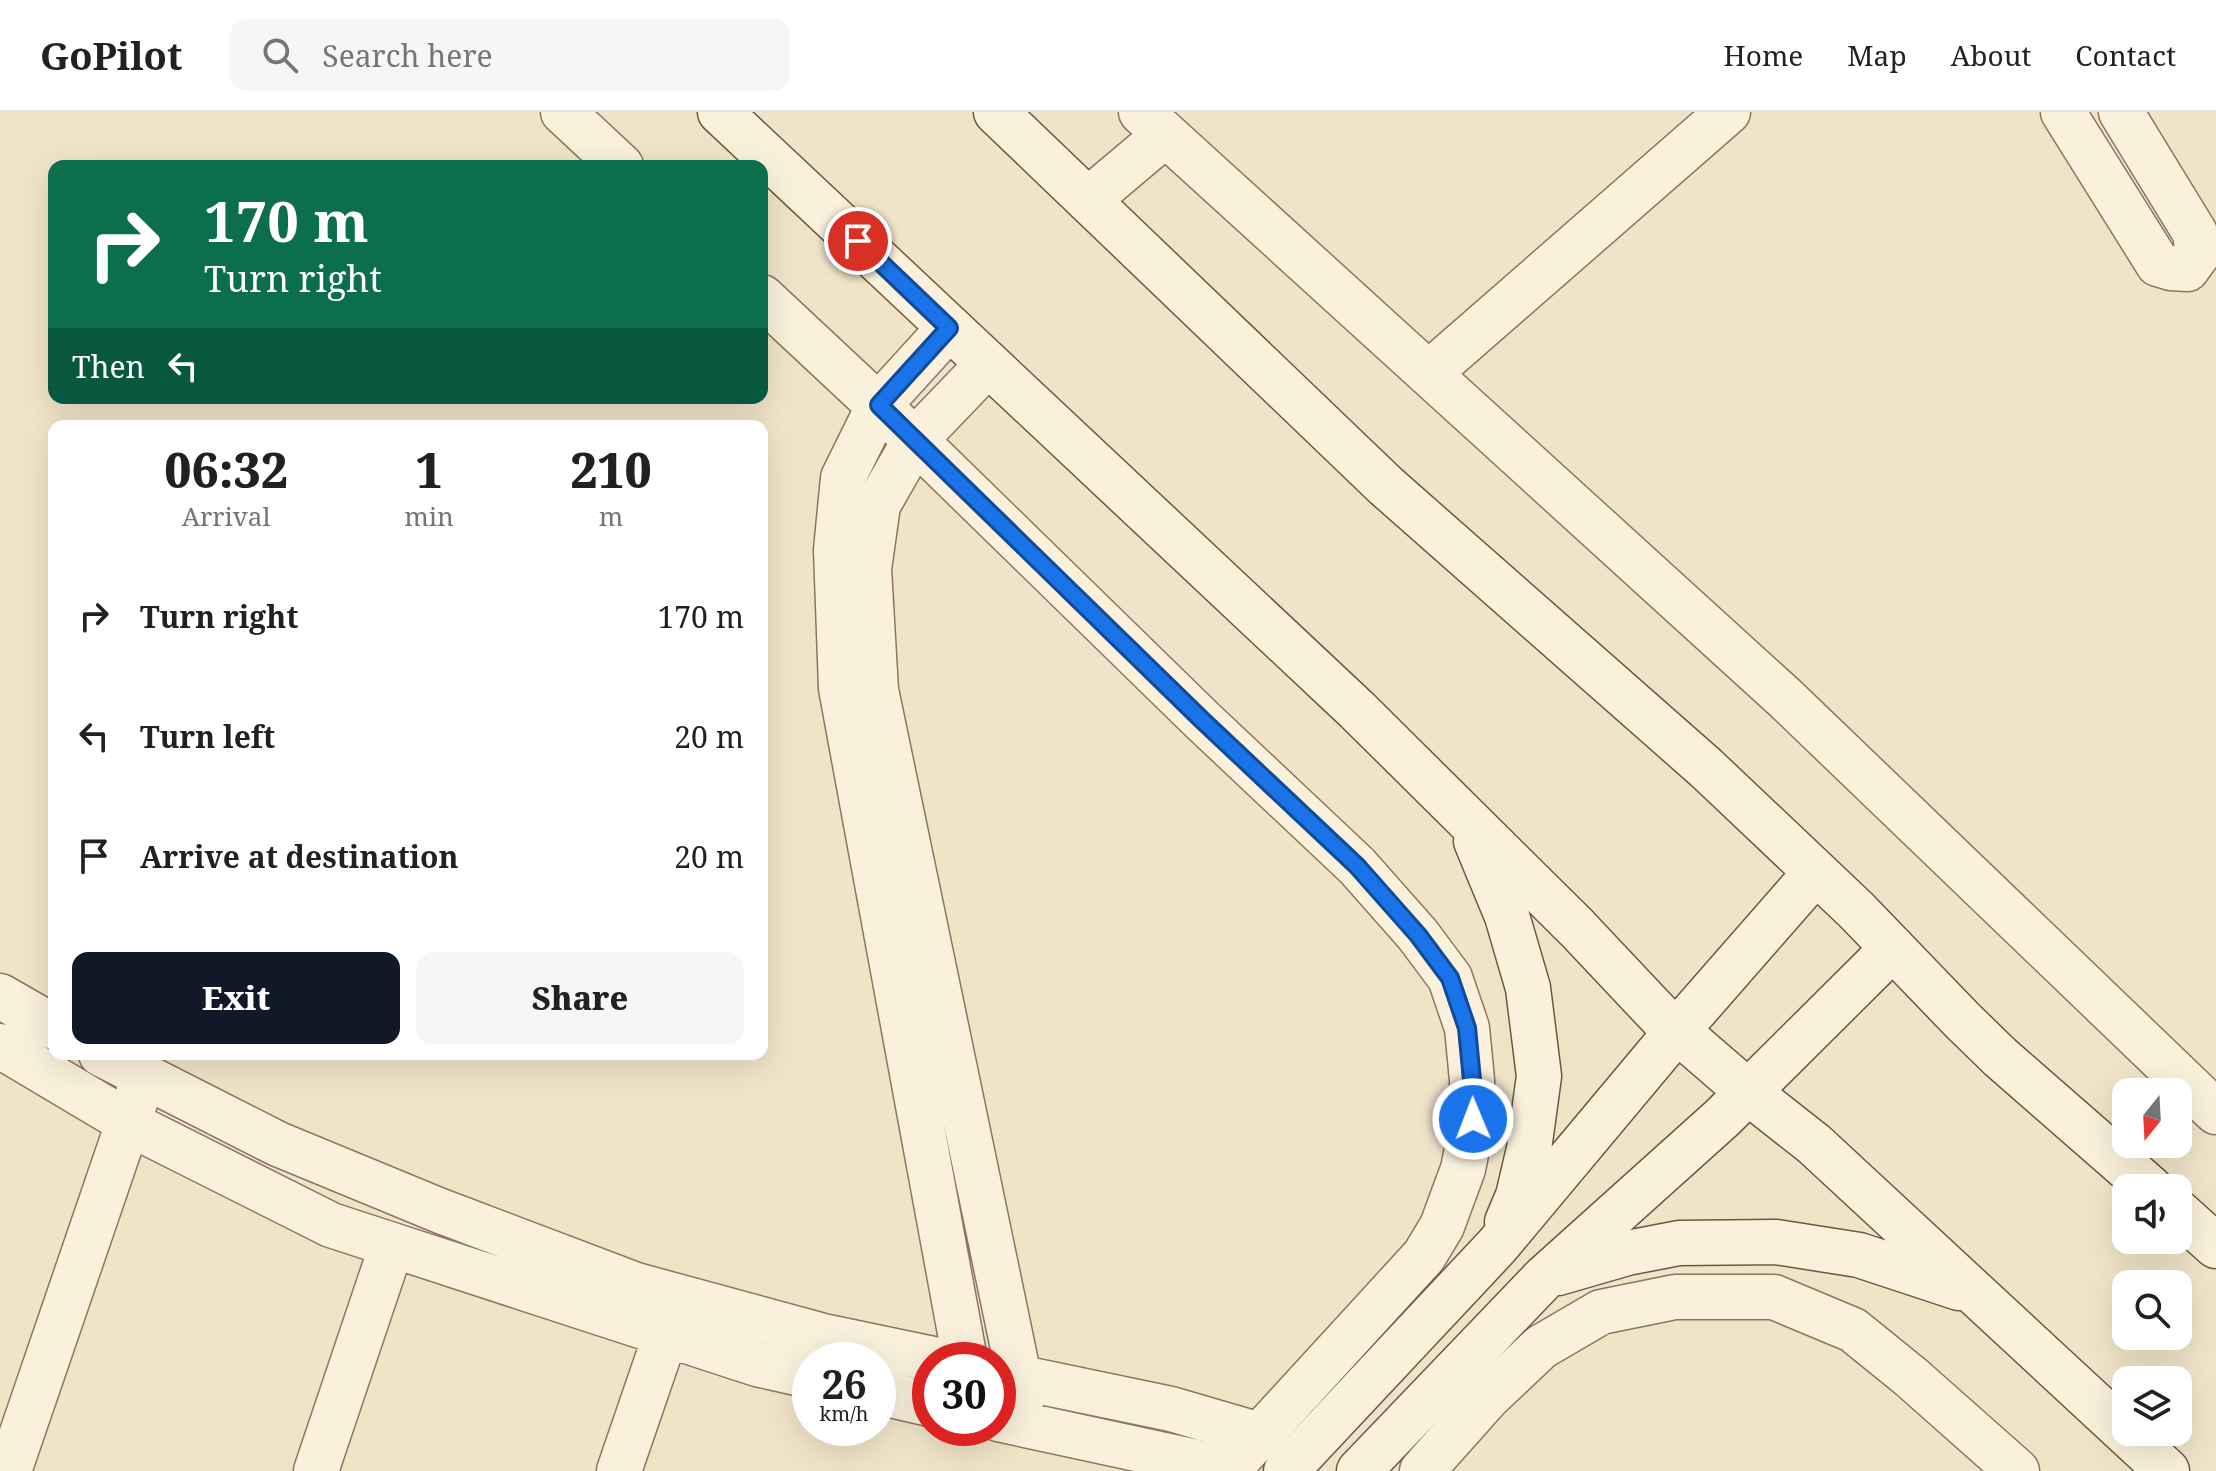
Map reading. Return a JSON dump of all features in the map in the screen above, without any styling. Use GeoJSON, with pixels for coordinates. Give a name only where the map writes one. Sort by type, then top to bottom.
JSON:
{"type":"FeatureCollection","features":[{"type":"Feature","properties":{"kind":"street"},"geometry":{"type":"LineString","coordinates":[[563,112],[615,160]]}},
{"type":"Feature","properties":{"kind":"street"},"geometry":{"type":"LineString","coordinates":[[720,112],[1357,710],[1577,928],[1676,1032],[1814,1144],[2167,1471]]}},
{"type":"Feature","properties":{"kind":"street"},"geometry":{"type":"LineString","coordinates":[[996,112],[1386,486],[1694,757],[1816,872],[2000,1057],[2134,1174]]}},
{"type":"Feature","properties":{"kind":"street"},"geometry":{"type":"LineString","coordinates":[[1429,373],[1728,112]]}},
{"type":"Feature","properties":{"kind":"street"},"geometry":{"type":"LineString","coordinates":[[2063,112],[2158,264],[2187,269],[2198,254],[2195,233],[2121,112]]}},
{"type":"Feature","properties":{"kind":"street"},"geometry":{"type":"LineString","coordinates":[[1088,200],[1153,123],[1785,698],[2216,1112]]}},
{"type":"Feature","properties":{"kind":"street"},"geometry":{"type":"LineString","coordinates":[[768,303],[879,405],[1202,720],[1357,866],[1418,935],[1450,978],[1467,1028],[1473,1119],[1463,1169],[1442,1226],[1424,1256],[1228,1470],[1016,1423]]}},
{"type":"Feature","properties":{"kind":"street"},"geometry":{"type":"LineString","coordinates":[[949,328],[879,405],[843,478],[836,550],[841,688],[962,1342]]}},
{"type":"Feature","properties":{"kind":"street"},"geometry":{"type":"LineString","coordinates":[[988,364],[915,440],[878,505],[869,569],[876,690],[1002,1342]]}},
{"type":"Feature","properties":{"kind":"street"},"geometry":{"type":"LineString","coordinates":[[1469,822],[1507,916],[1528,988],[1539,1076],[1529,1149],[1518,1196],[1497,1246]]}},
{"type":"Feature","properties":{"kind":"street"},"geometry":{"type":"LineString","coordinates":[[1286,1471],[1497,1246],[1676,1032],[1816,872]]}},
{"type":"Feature","properties":{"kind":"street"},"geometry":{"type":"LineString","coordinates":[[1359,1471],[1545,1277],[1722,1118],[1893,948]]}},
{"type":"Feature","properties":{"kind":"street"},"geometry":{"type":"LineString","coordinates":[[0,996],[48,1024]]}},
{"type":"Feature","properties":{"kind":"street"},"geometry":{"type":"LineString","coordinates":[[0,1046],[128,1122],[331,1225],[757,1364],[792,1372]]}},
{"type":"Feature","properties":{"kind":"street"},"geometry":{"type":"LineString","coordinates":[[112,1060],[278,1144],[438,1210],[636,1285],[823,1336],[912,1355]]}},
{"type":"Feature","properties":{"kind":"street"},"geometry":{"type":"LineString","coordinates":[[9,1471],[144,1077]]}},
{"type":"Feature","properties":{"kind":"street"},"geometry":{"type":"LineString","coordinates":[[2192,1225],[2216,1246]]}},
{"type":"Feature","properties":{"kind":"street"},"geometry":{"type":"LineString","coordinates":[[1545,1277],[1627,1253],[1679,1243],[1776,1242],[1859,1255],[1976,1294]]}},
{"type":"Feature","properties":{"kind":"street"},"geometry":{"type":"LineString","coordinates":[[316,1471],[392,1245]]}},
{"type":"Feature","properties":{"kind":"street"},"geometry":{"type":"LineString","coordinates":[[1422,1471],[1487,1398],[1541,1347],[1601,1312],[1675,1297],[1774,1297],[1853,1330],[2017,1471]]}},
{"type":"Feature","properties":{"kind":"street"},"geometry":{"type":"LineString","coordinates":[[619,1471],[666,1334]]}},
{"type":"Feature","properties":{"kind":"street"},"geometry":{"type":"LineString","coordinates":[[1016,1377],[1171,1409],[1260,1435]]}},
{"type":"Feature","properties":{"kind":"route"},"geometry":{"type":"LineString","coordinates":[[858,241],[949,328],[879,405],[1202,720],[1357,866],[1418,935],[1450,978],[1467,1028],[1473,1119]]}}]}
